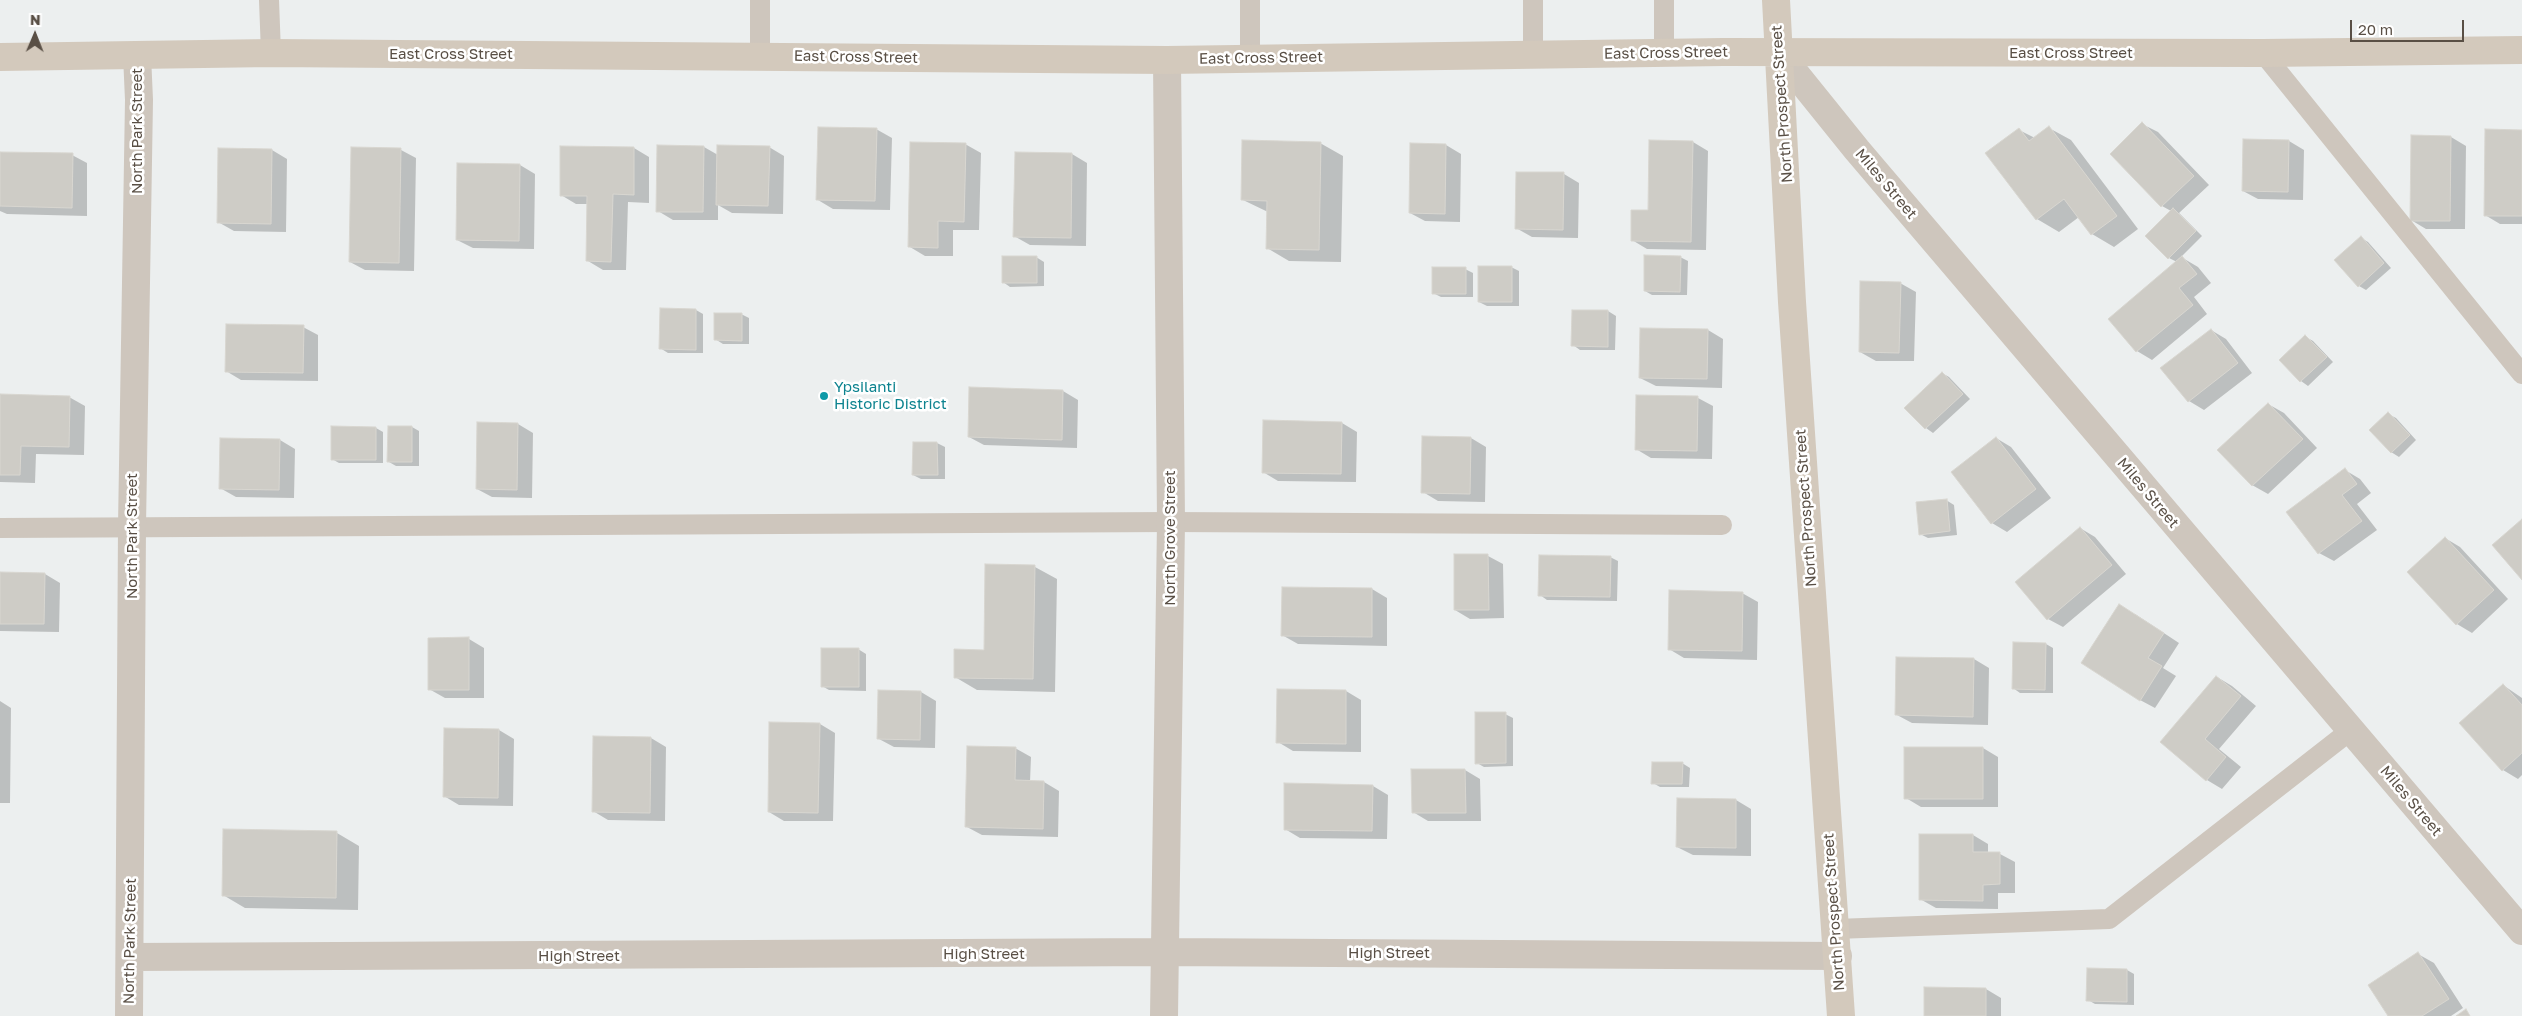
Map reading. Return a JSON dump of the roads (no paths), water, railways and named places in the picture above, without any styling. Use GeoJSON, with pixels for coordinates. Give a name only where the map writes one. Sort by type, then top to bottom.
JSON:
{"type":"FeatureCollection","features":[{"type":"Feature","properties":{"kind":"street","name":"North Prospect Street"},"geometry":{"type":"LineString","coordinates":[[1776,0],[1796,350],[1841,1016]]}},
{"type":"Feature","properties":{"kind":"street","name":"East Cross Street"},"geometry":{"type":"LineString","coordinates":[[0,57],[271,53],[1167,60],[1778,52],[2263,53],[2522,50]]}},
{"type":"Feature","properties":{"kind":"street","name":"Miles Street"},"geometry":{"type":"LineString","coordinates":[[1778,52],[1856,150],[2522,931]]}},
{"type":"Feature","properties":{"kind":"street","name":"North Park Street"},"geometry":{"type":"LineString","coordinates":[[129,1016],[131,957],[132,526],[139,100],[137,55]]}},
{"type":"Feature","properties":{"kind":"street","name":"North Grove Street"},"geometry":{"type":"LineString","coordinates":[[1164,1016],[1170,522],[1167,60]]}},
{"type":"Feature","properties":{"kind":"street","name":"High Street"},"geometry":{"type":"LineString","coordinates":[[131,957],[1164,952],[1838,956]]}},
{"type":"Feature","properties":{"kind":"lane"},"geometry":{"type":"LineString","coordinates":[[269,0],[271,53]]}},
{"type":"Feature","properties":{"kind":"lane"},"geometry":{"type":"LineString","coordinates":[[760,0],[760,56]]}},
{"type":"Feature","properties":{"kind":"lane"},"geometry":{"type":"LineString","coordinates":[[1250,0],[1250,59]]}},
{"type":"Feature","properties":{"kind":"lane"},"geometry":{"type":"LineString","coordinates":[[1533,0],[1533,54]]}},
{"type":"Feature","properties":{"kind":"lane"},"geometry":{"type":"LineString","coordinates":[[1664,0],[1664,53]]}},
{"type":"Feature","properties":{"kind":"lane"},"geometry":{"type":"LineString","coordinates":[[2263,53],[2522,374]]}},
{"type":"Feature","properties":{"kind":"lane"},"geometry":{"type":"LineString","coordinates":[[0,528],[1170,522],[1722,525]]}},
{"type":"Feature","properties":{"kind":"lane"},"geometry":{"type":"LineString","coordinates":[[1836,929],[2108,918],[2351,730]]}},
{"type":"Feature","properties":{"kind":"place","name":"Ypsilanti Historic District"},"geometry":{"type":"Point","coordinates":[824,396]}}]}
